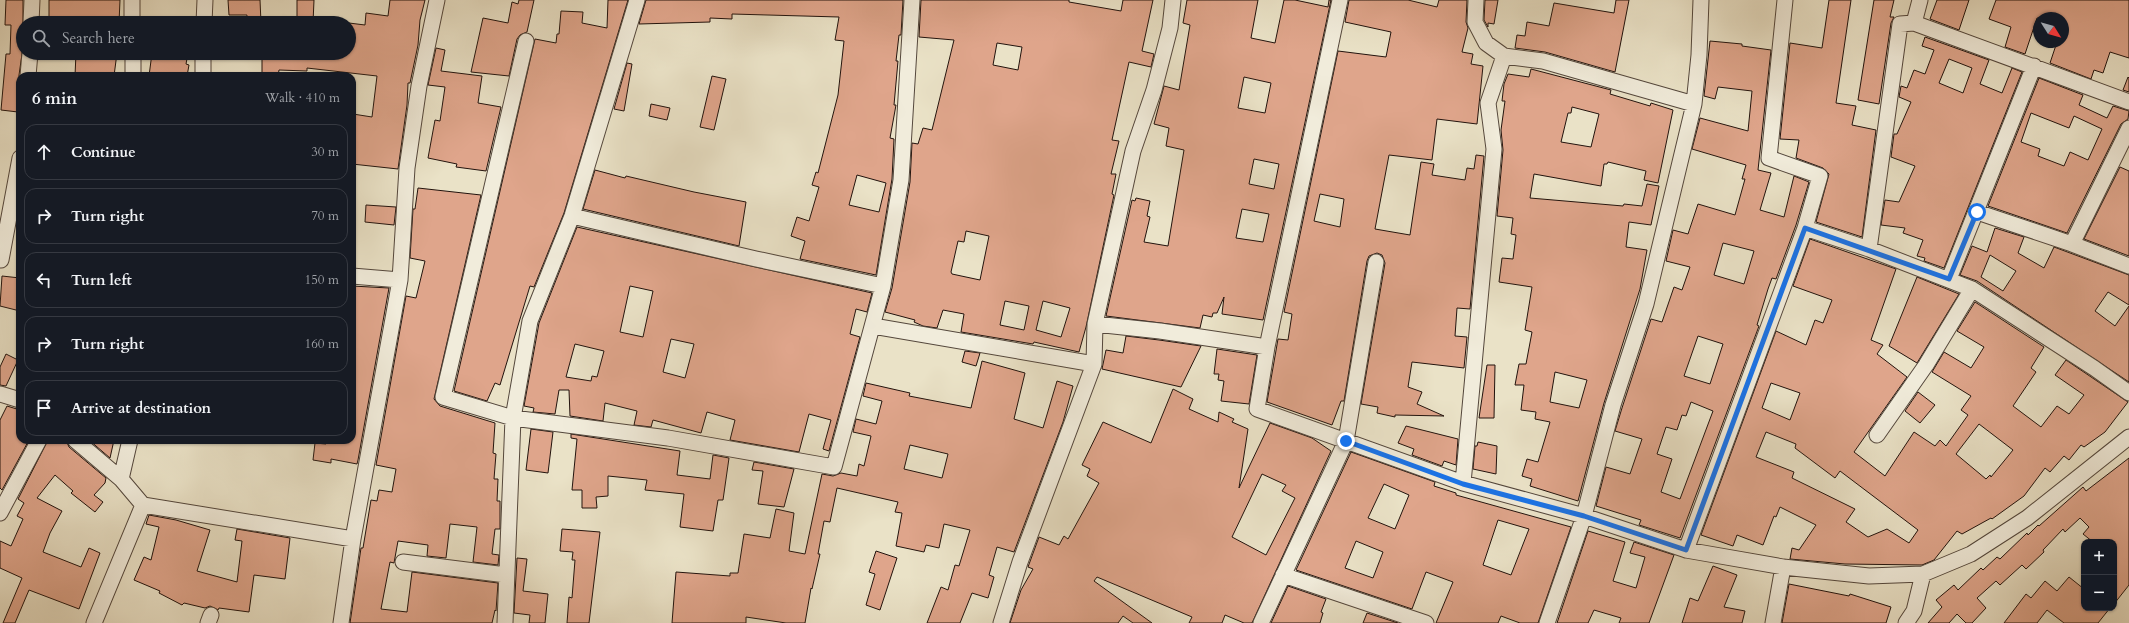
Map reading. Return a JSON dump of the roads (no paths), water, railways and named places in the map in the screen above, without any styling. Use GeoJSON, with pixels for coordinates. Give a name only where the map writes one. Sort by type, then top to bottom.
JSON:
{"type":"FeatureCollection","features":[{"type":"Feature","properties":{"kind":"street"},"geometry":{"type":"LineString","coordinates":[[31,16],[32,0]]}},
{"type":"Feature","properties":{"kind":"street"},"geometry":{"type":"LineString","coordinates":[[132,0],[132,16]]}},
{"type":"Feature","properties":{"kind":"street"},"geometry":{"type":"LineString","coordinates":[[204,16],[205,0]]}},
{"type":"Feature","properties":{"kind":"street"},"geometry":{"type":"LineString","coordinates":[[341,623],[353,539],[400,280],[407,168],[419,86],[437,0]]}},
{"type":"Feature","properties":{"kind":"street"},"geometry":{"type":"LineString","coordinates":[[505,623],[512,418],[530,321],[572,216],[637,0]]}},
{"type":"Feature","properties":{"kind":"street"},"geometry":{"type":"LineString","coordinates":[[526,41],[443,397],[512,418],[668,438],[834,467],[883,286],[901,180],[912,0]]}},
{"type":"Feature","properties":{"kind":"street"},"geometry":{"type":"LineString","coordinates":[[1001,623],[1020,562],[1094,364],[1095,324],[1133,151],[1158,76],[1170,28],[1173,0]]}},
{"type":"Feature","properties":{"kind":"street"},"geometry":{"type":"LineString","coordinates":[[1340,0],[1267,346],[1257,409],[1463,484],[1584,516],[1686,550],[1783,567],[1869,576],[1923,574],[1971,554],[2027,518],[2129,437]]}},
{"type":"Feature","properties":{"kind":"street"},"geometry":{"type":"LineString","coordinates":[[1476,0],[1474,22],[1486,43],[1504,56],[1543,61],[1694,104]]}},
{"type":"Feature","properties":{"kind":"street"},"geometry":{"type":"LineString","coordinates":[[1547,623],[1584,516],[1614,405],[1646,304],[1694,104],[1699,55],[1701,0]]}},
{"type":"Feature","properties":{"kind":"street"},"geometry":{"type":"LineString","coordinates":[[1686,550],[1805,228],[1820,176],[1768,158],[1785,0]]}},
{"type":"Feature","properties":{"kind":"street"},"geometry":{"type":"LineString","coordinates":[[1914,23],[1920,0]]}},
{"type":"Feature","properties":{"kind":"street"},"geometry":{"type":"LineString","coordinates":[[1868,249],[1900,24],[1914,23],[2129,102]]}},
{"type":"Feature","properties":{"kind":"street"},"geometry":{"type":"LineString","coordinates":[[1463,484],[1494,149],[1488,102],[1504,56]]}},
{"type":"Feature","properties":{"kind":"street"},"geometry":{"type":"LineString","coordinates":[[28,72],[29,60]]}},
{"type":"Feature","properties":{"kind":"street"},"geometry":{"type":"LineString","coordinates":[[133,60],[134,72]]}},
{"type":"Feature","properties":{"kind":"street"},"geometry":{"type":"LineString","coordinates":[[203,60],[203,72]]}},
{"type":"Feature","properties":{"kind":"street"},"geometry":{"type":"LineString","coordinates":[[1949,279],[2034,66]]}},
{"type":"Feature","properties":{"kind":"street"},"geometry":{"type":"LineString","coordinates":[[2072,244],[2129,128]]}},
{"type":"Feature","properties":{"kind":"street"},"geometry":{"type":"LineString","coordinates":[[1,260],[16,186]]}},
{"type":"Feature","properties":{"kind":"street"},"geometry":{"type":"LineString","coordinates":[[1977,212],[2072,244],[2129,266]]}},
{"type":"Feature","properties":{"kind":"street"},"geometry":{"type":"LineString","coordinates":[[572,216],[756,259],[883,286]]}},
{"type":"Feature","properties":{"kind":"street"},"geometry":{"type":"LineString","coordinates":[[1805,228],[1868,249],[1972,289],[2094,368],[2129,393]]}},
{"type":"Feature","properties":{"kind":"street"},"geometry":{"type":"LineString","coordinates":[[1261,623],[1346,441],[1376,262]]}},
{"type":"Feature","properties":{"kind":"street"},"geometry":{"type":"LineString","coordinates":[[356,276],[400,280]]}},
{"type":"Feature","properties":{"kind":"street"},"geometry":{"type":"LineString","coordinates":[[1876,434],[1926,365],[1972,289]]}},
{"type":"Feature","properties":{"kind":"street"},"geometry":{"type":"LineString","coordinates":[[1095,324],[1160,331],[1267,346]]}},
{"type":"Feature","properties":{"kind":"street"},"geometry":{"type":"LineString","coordinates":[[873,326],[1094,364]]}},
{"type":"Feature","properties":{"kind":"street"},"geometry":{"type":"LineString","coordinates":[[0,394],[16,399]]}},
{"type":"Feature","properties":{"kind":"street"},"geometry":{"type":"LineString","coordinates":[[0,513],[37,444]]}},
{"type":"Feature","properties":{"kind":"street"},"geometry":{"type":"LineString","coordinates":[[80,444],[121,479],[143,505],[353,539]]}},
{"type":"Feature","properties":{"kind":"street"},"geometry":{"type":"LineString","coordinates":[[121,479],[129,444]]}},
{"type":"Feature","properties":{"kind":"street"},"geometry":{"type":"LineString","coordinates":[[94,623],[143,505]]}},
{"type":"Feature","properties":{"kind":"street"},"geometry":{"type":"LineString","coordinates":[[404,562],[506,575]]}},
{"type":"Feature","properties":{"kind":"street"},"geometry":{"type":"LineString","coordinates":[[1773,623],[1783,567]]}},
{"type":"Feature","properties":{"kind":"street"},"geometry":{"type":"LineString","coordinates":[[1906,623],[1914,611],[1923,574]]}},
{"type":"Feature","properties":{"kind":"street"},"geometry":{"type":"LineString","coordinates":[[1283,575],[1426,623]]}}]}
